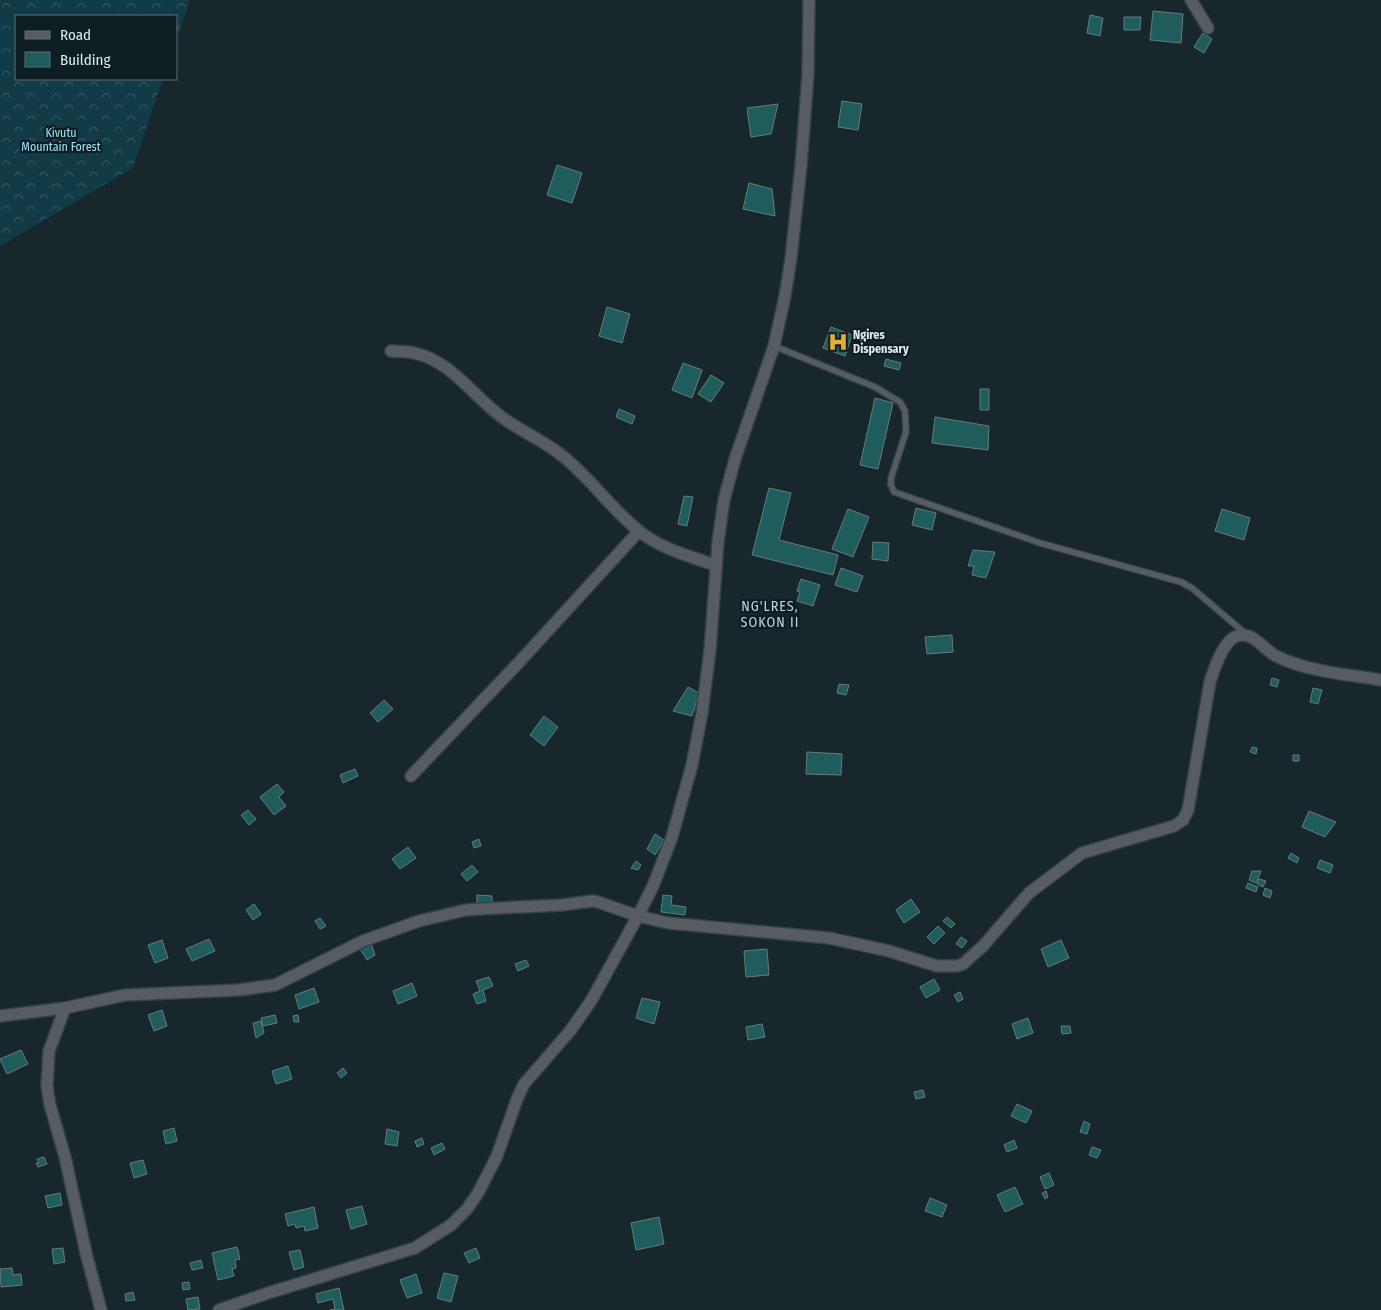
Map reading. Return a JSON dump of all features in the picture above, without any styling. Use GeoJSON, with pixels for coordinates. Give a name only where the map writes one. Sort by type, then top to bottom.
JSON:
{"type":"FeatureCollection","features":[{"type":"Feature","properties":{"kind":"street"},"geometry":{"type":"LineString","coordinates":[[220,1310],[265,1294],[415,1248],[451,1225],[467,1209],[497,1156],[524,1084],[570,1031],[591,1001],[653,886],[672,838],[692,765],[702,713],[710,650],[715,565],[724,500],[735,459],[774,346],[785,296],[801,166],[808,74],[810,0]]}},
{"type":"Feature","properties":{"kind":"street"},"geometry":{"type":"LineString","coordinates":[[1191,0],[1208,28]]}},
{"type":"Feature","properties":{"kind":"street"},"geometry":{"type":"LineString","coordinates":[[391,351],[414,352],[432,359],[443,366],[513,426],[553,449],[566,459],[639,531],[657,543],[715,565]]}},
{"type":"Feature","properties":{"kind":"street"},"geometry":{"type":"LineString","coordinates":[[411,776],[522,659],[639,531]]}},
{"type":"Feature","properties":{"kind":"street"},"geometry":{"type":"LineString","coordinates":[[0,1016],[66,1008],[125,995],[239,990],[275,985],[363,941],[418,921],[466,910],[562,905],[592,901],[638,916],[668,923],[829,938],[889,951],[937,966],[957,966],[963,964],[982,946],[1030,893],[1082,853],[1174,826],[1183,820],[1188,810],[1212,676],[1227,644],[1237,636],[1247,635],[1273,654],[1308,668],[1381,680]]}},
{"type":"Feature","properties":{"kind":"street"},"geometry":{"type":"LineString","coordinates":[[66,1008],[49,1051],[47,1086],[50,1105],[65,1157],[86,1253],[101,1310]]}},
{"type":"Feature","properties":{"kind":"lane"},"geometry":{"type":"LineString","coordinates":[[774,346],[875,387],[900,402],[905,411],[906,432],[891,478],[894,492],[1040,542],[1181,582],[1192,588],[1247,635]]}},
{"type":"Feature","properties":{"kind":"green space","name":"Kivutu Mountain Forest"},"geometry":{"type":"Polygon","coordinates":[[[0,0],[190,0],[178,35],[178,15],[15,15],[15,80],[163,80],[133,168],[0,246],[0,0]]]}},
{"type":"Feature","properties":{"kind":"building"},"geometry":{"type":"Polygon","coordinates":[[[1153,11],[1183,14],[1181,43],[1150,40],[1153,11]]]}},
{"type":"Feature","properties":{"kind":"building"},"geometry":{"type":"Polygon","coordinates":[[[1090,15],[1103,18],[1100,36],[1087,33],[1090,15]]]}},
{"type":"Feature","properties":{"kind":"building"},"geometry":{"type":"Polygon","coordinates":[[[1124,17],[1141,17],[1140,30],[1124,30],[1124,17]]]}},
{"type":"Feature","properties":{"kind":"building"},"geometry":{"type":"Polygon","coordinates":[[[1203,33],[1212,39],[1204,53],[1194,47],[1203,33]]]}},
{"type":"Feature","properties":{"kind":"building"},"geometry":{"type":"Polygon","coordinates":[[[842,101],[862,104],[858,130],[838,127],[842,101]]]}},
{"type":"Feature","properties":{"kind":"building"},"geometry":{"type":"Polygon","coordinates":[[[778,104],[771,134],[751,137],[747,108],[778,104]]]}},
{"type":"Feature","properties":{"kind":"building"},"geometry":{"type":"Polygon","coordinates":[[[557,165],[582,173],[572,203],[547,195],[557,165]]]}},
{"type":"Feature","properties":{"kind":"building"},"geometry":{"type":"Polygon","coordinates":[[[749,183],[772,189],[775,216],[743,209],[749,183]]]}},
{"type":"Feature","properties":{"kind":"building"},"geometry":{"type":"Polygon","coordinates":[[[607,307],[630,314],[622,343],[599,336],[607,307]]]}},
{"type":"Feature","properties":{"kind":"building","name":"Ngires Dispensary"},"geometry":{"type":"Polygon","coordinates":[[[831,327],[852,335],[845,356],[823,348],[831,327]]]}},
{"type":"Feature","properties":{"kind":"building"},"geometry":{"type":"Polygon","coordinates":[[[886,359],[901,363],[899,370],[884,366],[886,359]]]}},
{"type":"Feature","properties":{"kind":"building"},"geometry":{"type":"Polygon","coordinates":[[[683,363],[702,370],[692,398],[672,390],[683,363]]]}},
{"type":"Feature","properties":{"kind":"building"},"geometry":{"type":"Polygon","coordinates":[[[711,375],[724,383],[711,402],[698,394],[711,375]]]}},
{"type":"Feature","properties":{"kind":"building"},"geometry":{"type":"Polygon","coordinates":[[[980,389],[989,389],[989,410],[980,410],[980,389]]]}},
{"type":"Feature","properties":{"kind":"building"},"geometry":{"type":"Polygon","coordinates":[[[875,398],[893,403],[878,469],[860,465],[875,398]]]}},
{"type":"Feature","properties":{"kind":"building"},"geometry":{"type":"Polygon","coordinates":[[[619,409],[635,416],[632,424],[616,417],[619,409]]]}},
{"type":"Feature","properties":{"kind":"building"},"geometry":{"type":"Polygon","coordinates":[[[935,417],[989,426],[988,450],[932,443],[935,417]]]}},
{"type":"Feature","properties":{"kind":"building"},"geometry":{"type":"Polygon","coordinates":[[[769,488],[791,493],[779,540],[838,555],[833,575],[752,555],[769,488]]]}},
{"type":"Feature","properties":{"kind":"building"},"geometry":{"type":"Polygon","coordinates":[[[684,496],[693,497],[687,526],[678,524],[684,496]]]}},
{"type":"Feature","properties":{"kind":"building"},"geometry":{"type":"Polygon","coordinates":[[[916,508],[936,513],[932,530],[912,525],[916,508]]]}},
{"type":"Feature","properties":{"kind":"building"},"geometry":{"type":"Polygon","coordinates":[[[848,509],[869,517],[853,557],[832,549],[848,509]]]}},
{"type":"Feature","properties":{"kind":"building"},"geometry":{"type":"Polygon","coordinates":[[[1222,509],[1250,518],[1244,540],[1215,531],[1222,509]]]}},
{"type":"Feature","properties":{"kind":"building"},"geometry":{"type":"Polygon","coordinates":[[[873,542],[889,543],[888,561],[872,559],[873,542]]]}},
{"type":"Feature","properties":{"kind":"building"},"geometry":{"type":"Polygon","coordinates":[[[973,550],[995,552],[986,578],[972,575],[974,566],[968,566],[973,550]]]}},
{"type":"Feature","properties":{"kind":"building"},"geometry":{"type":"Polygon","coordinates":[[[841,568],[863,576],[857,592],[835,585],[841,568]]]}},
{"type":"Feature","properties":{"kind":"building"},"geometry":{"type":"Polygon","coordinates":[[[801,579],[820,585],[813,606],[797,601],[800,592],[797,591],[801,579]]]}},
{"type":"Feature","properties":{"kind":"building"},"geometry":{"type":"Polygon","coordinates":[[[952,635],[953,652],[927,654],[925,637],[952,635]]]}},
{"type":"Feature","properties":{"kind":"building"},"geometry":{"type":"Polygon","coordinates":[[[1272,678],[1279,680],[1277,687],[1270,685],[1272,678]]]}},
{"type":"Feature","properties":{"kind":"building"},"geometry":{"type":"Polygon","coordinates":[[[839,684],[849,685],[846,695],[837,693],[839,684]]]}},
{"type":"Feature","properties":{"kind":"building"},"geometry":{"type":"Polygon","coordinates":[[[688,687],[699,693],[692,716],[673,711],[688,687]]]}},
{"type":"Feature","properties":{"kind":"building"},"geometry":{"type":"Polygon","coordinates":[[[1313,688],[1322,690],[1318,704],[1310,702],[1313,688]]]}},
{"type":"Feature","properties":{"kind":"building"},"geometry":{"type":"Polygon","coordinates":[[[384,700],[393,709],[378,722],[370,713],[384,700]]]}},
{"type":"Feature","properties":{"kind":"building"},"geometry":{"type":"Polygon","coordinates":[[[544,716],[558,727],[544,746],[530,735],[544,716]]]}},
{"type":"Feature","properties":{"kind":"building"},"geometry":{"type":"Polygon","coordinates":[[[1252,747],[1257,748],[1256,754],[1250,752],[1252,747]]]}},
{"type":"Feature","properties":{"kind":"building"},"geometry":{"type":"Polygon","coordinates":[[[807,752],[842,754],[841,775],[806,774],[807,752]]]}},
{"type":"Feature","properties":{"kind":"building"},"geometry":{"type":"Polygon","coordinates":[[[1293,755],[1299,755],[1299,761],[1293,761],[1293,755]]]}},
{"type":"Feature","properties":{"kind":"building"},"geometry":{"type":"Polygon","coordinates":[[[355,769],[358,776],[343,783],[340,775],[355,769]]]}},
{"type":"Feature","properties":{"kind":"building"},"geometry":{"type":"Polygon","coordinates":[[[277,784],[284,792],[279,797],[286,806],[274,815],[260,797],[277,784]]]}},
{"type":"Feature","properties":{"kind":"building"},"geometry":{"type":"Polygon","coordinates":[[[248,810],[256,819],[249,825],[241,815],[248,810]]]}},
{"type":"Feature","properties":{"kind":"building"},"geometry":{"type":"Polygon","coordinates":[[[1309,811],[1336,822],[1325,837],[1302,827],[1309,811]]]}},
{"type":"Feature","properties":{"kind":"building"},"geometry":{"type":"Polygon","coordinates":[[[655,834],[664,840],[655,855],[647,849],[655,834]]]}},
{"type":"Feature","properties":{"kind":"building"},"geometry":{"type":"Polygon","coordinates":[[[479,839],[481,846],[474,848],[472,842],[479,839]]]}},
{"type":"Feature","properties":{"kind":"building"},"geometry":{"type":"Polygon","coordinates":[[[408,847],[416,858],[400,869],[392,859],[408,847]]]}},
{"type":"Feature","properties":{"kind":"building"},"geometry":{"type":"Polygon","coordinates":[[[1291,853],[1299,858],[1297,863],[1288,858],[1291,853]]]}},
{"type":"Feature","properties":{"kind":"building"},"geometry":{"type":"Polygon","coordinates":[[[1320,860],[1333,865],[1330,873],[1317,868],[1320,860]]]}},
{"type":"Feature","properties":{"kind":"building"},"geometry":{"type":"Polygon","coordinates":[[[636,861],[641,865],[638,870],[631,868],[636,861]]]}},
{"type":"Feature","properties":{"kind":"building"},"geometry":{"type":"Polygon","coordinates":[[[472,865],[478,872],[467,881],[461,874],[472,865]]]}},
{"type":"Feature","properties":{"kind":"building"},"geometry":{"type":"Polygon","coordinates":[[[1252,871],[1261,871],[1256,883],[1249,880],[1252,871]]]}},
{"type":"Feature","properties":{"kind":"building"},"geometry":{"type":"Polygon","coordinates":[[[1259,879],[1266,881],[1263,887],[1257,884],[1259,879]]]}},
{"type":"Feature","properties":{"kind":"building"},"geometry":{"type":"Polygon","coordinates":[[[1248,883],[1258,887],[1256,892],[1246,888],[1248,883]]]}},
{"type":"Feature","properties":{"kind":"building"},"geometry":{"type":"Polygon","coordinates":[[[1265,888],[1272,891],[1270,898],[1263,895],[1265,888]]]}},
{"type":"Feature","properties":{"kind":"building"},"geometry":{"type":"Polygon","coordinates":[[[477,895],[492,896],[492,904],[477,904],[477,895]]]}},
{"type":"Feature","properties":{"kind":"building"},"geometry":{"type":"Polygon","coordinates":[[[663,895],[672,896],[671,905],[686,907],[685,915],[661,912],[663,895]]]}},
{"type":"Feature","properties":{"kind":"building"},"geometry":{"type":"Polygon","coordinates":[[[911,899],[920,912],[904,923],[896,910],[911,899]]]}},
{"type":"Feature","properties":{"kind":"building"},"geometry":{"type":"Polygon","coordinates":[[[254,904],[261,914],[253,920],[246,910],[254,904]]]}},
{"type":"Feature","properties":{"kind":"building"},"geometry":{"type":"Polygon","coordinates":[[[947,917],[955,924],[951,928],[943,921],[947,917]]]}},
{"type":"Feature","properties":{"kind":"building"},"geometry":{"type":"Polygon","coordinates":[[[320,918],[326,926],[320,929],[315,921],[320,918]]]}},
{"type":"Feature","properties":{"kind":"building"},"geometry":{"type":"Polygon","coordinates":[[[938,926],[945,933],[934,944],[927,937],[938,926]]]}},
{"type":"Feature","properties":{"kind":"building"},"geometry":{"type":"Polygon","coordinates":[[[961,937],[967,941],[962,948],[956,944],[961,937]]]}},
{"type":"Feature","properties":{"kind":"building"},"geometry":{"type":"Polygon","coordinates":[[[209,939],[215,951],[192,961],[186,949],[209,939]]]}},
{"type":"Feature","properties":{"kind":"building"},"geometry":{"type":"Polygon","coordinates":[[[162,940],[168,958],[155,963],[148,945],[162,940]]]}},
{"type":"Feature","properties":{"kind":"building"},"geometry":{"type":"Polygon","coordinates":[[[1061,940],[1069,958],[1048,967],[1041,949],[1061,940]]]}},
{"type":"Feature","properties":{"kind":"building"},"geometry":{"type":"Polygon","coordinates":[[[371,943],[375,955],[367,960],[359,947],[371,943]]]}},
{"type":"Feature","properties":{"kind":"building"},"geometry":{"type":"Polygon","coordinates":[[[767,949],[769,975],[746,977],[744,951],[767,949]]]}},
{"type":"Feature","properties":{"kind":"building"},"geometry":{"type":"Polygon","coordinates":[[[526,960],[529,966],[518,971],[515,964],[526,960]]]}},
{"type":"Feature","properties":{"kind":"building"},"geometry":{"type":"Polygon","coordinates":[[[489,977],[493,986],[483,990],[486,1001],[477,1004],[473,994],[480,991],[476,981],[489,977]]]}},
{"type":"Feature","properties":{"kind":"building"},"geometry":{"type":"Polygon","coordinates":[[[934,979],[940,990],[926,998],[920,987],[934,979]]]}},
{"type":"Feature","properties":{"kind":"building"},"geometry":{"type":"Polygon","coordinates":[[[412,983],[417,996],[398,1004],[393,991],[412,983]]]}},
{"type":"Feature","properties":{"kind":"building"},"geometry":{"type":"Polygon","coordinates":[[[314,988],[319,1002],[299,1009],[295,995],[314,988]]]}},
{"type":"Feature","properties":{"kind":"building"},"geometry":{"type":"Polygon","coordinates":[[[960,992],[963,999],[958,1002],[954,995],[960,992]]]}},
{"type":"Feature","properties":{"kind":"building"},"geometry":{"type":"Polygon","coordinates":[[[642,998],[660,1002],[654,1024],[636,1018],[642,998]]]}},
{"type":"Feature","properties":{"kind":"building"},"geometry":{"type":"Polygon","coordinates":[[[162,1010],[167,1026],[154,1031],[148,1015],[162,1010]]]}},
{"type":"Feature","properties":{"kind":"building"},"geometry":{"type":"Polygon","coordinates":[[[275,1015],[277,1023],[263,1026],[261,1018],[275,1015]]]}},
{"type":"Feature","properties":{"kind":"building"},"geometry":{"type":"Polygon","coordinates":[[[298,1015],[299,1022],[294,1022],[293,1016],[298,1015]]]}},
{"type":"Feature","properties":{"kind":"building"},"geometry":{"type":"Polygon","coordinates":[[[1028,1018],[1033,1033],[1017,1039],[1012,1024],[1028,1018]]]}},
{"type":"Feature","properties":{"kind":"building"},"geometry":{"type":"Polygon","coordinates":[[[261,1021],[264,1033],[256,1038],[253,1023],[261,1021]]]}},
{"type":"Feature","properties":{"kind":"building"},"geometry":{"type":"Polygon","coordinates":[[[762,1024],[765,1037],[748,1040],[746,1027],[762,1024]]]}},
{"type":"Feature","properties":{"kind":"building"},"geometry":{"type":"Polygon","coordinates":[[[1061,1026],[1070,1026],[1071,1033],[1062,1034],[1061,1026]]]}},
{"type":"Feature","properties":{"kind":"building"},"geometry":{"type":"Polygon","coordinates":[[[21,1050],[28,1064],[7,1074],[0,1059],[21,1050]]]}},
{"type":"Feature","properties":{"kind":"building"},"geometry":{"type":"Polygon","coordinates":[[[288,1066],[292,1079],[276,1084],[272,1071],[288,1066]]]}},
{"type":"Feature","properties":{"kind":"building"},"geometry":{"type":"Polygon","coordinates":[[[343,1068],[347,1073],[341,1078],[337,1073],[343,1068]]]}},
{"type":"Feature","properties":{"kind":"building"},"geometry":{"type":"Polygon","coordinates":[[[923,1090],[925,1097],[916,1099],[914,1092],[923,1090]]]}},
{"type":"Feature","properties":{"kind":"building"},"geometry":{"type":"Polygon","coordinates":[[[1017,1104],[1032,1111],[1026,1123],[1011,1116],[1017,1104]]]}},
{"type":"Feature","properties":{"kind":"building"},"geometry":{"type":"Polygon","coordinates":[[[1084,1121],[1090,1124],[1087,1134],[1080,1132],[1084,1121]]]}},
{"type":"Feature","properties":{"kind":"building"},"geometry":{"type":"Polygon","coordinates":[[[174,1128],[177,1141],[166,1144],[163,1131],[174,1128]]]}},
{"type":"Feature","properties":{"kind":"building"},"geometry":{"type":"Polygon","coordinates":[[[387,1129],[399,1132],[397,1146],[385,1144],[387,1129]]]}},
{"type":"Feature","properties":{"kind":"building"},"geometry":{"type":"Polygon","coordinates":[[[422,1138],[424,1144],[417,1147],[415,1141],[422,1138]]]}},
{"type":"Feature","properties":{"kind":"building"},"geometry":{"type":"Polygon","coordinates":[[[1014,1140],[1017,1148],[1007,1152],[1004,1145],[1014,1140]]]}},
{"type":"Feature","properties":{"kind":"building"},"geometry":{"type":"Polygon","coordinates":[[[442,1143],[445,1149],[434,1155],[431,1148],[442,1143]]]}},
{"type":"Feature","properties":{"kind":"building"},"geometry":{"type":"Polygon","coordinates":[[[1092,1147],[1101,1150],[1097,1158],[1089,1155],[1092,1147]]]}},
{"type":"Feature","properties":{"kind":"building"},"geometry":{"type":"Polygon","coordinates":[[[44,1157],[47,1164],[38,1167],[37,1159],[44,1157]]]}},
{"type":"Feature","properties":{"kind":"building"},"geometry":{"type":"Polygon","coordinates":[[[143,1160],[147,1174],[134,1178],[130,1163],[143,1160]]]}},
{"type":"Feature","properties":{"kind":"building"},"geometry":{"type":"Polygon","coordinates":[[[1049,1173],[1054,1185],[1045,1189],[1040,1177],[1049,1173]]]}},
{"type":"Feature","properties":{"kind":"building"},"geometry":{"type":"Polygon","coordinates":[[[1015,1187],[1023,1204],[1005,1212],[997,1195],[1015,1187]]]}},
{"type":"Feature","properties":{"kind":"building"},"geometry":{"type":"Polygon","coordinates":[[[1046,1191],[1048,1197],[1045,1199],[1042,1193],[1046,1191]]]}},
{"type":"Feature","properties":{"kind":"building"},"geometry":{"type":"Polygon","coordinates":[[[60,1193],[62,1205],[48,1208],[45,1196],[60,1193]]]}},
{"type":"Feature","properties":{"kind":"building"},"geometry":{"type":"Polygon","coordinates":[[[930,1198],[947,1205],[942,1217],[925,1211],[930,1198]]]}},
{"type":"Feature","properties":{"kind":"building"},"geometry":{"type":"Polygon","coordinates":[[[362,1206],[367,1224],[351,1229],[346,1210],[362,1206]]]}},
{"type":"Feature","properties":{"kind":"building"},"geometry":{"type":"Polygon","coordinates":[[[314,1207],[318,1228],[305,1231],[304,1226],[296,1228],[295,1224],[288,1226],[285,1214],[314,1207]]]}},
{"type":"Feature","properties":{"kind":"building"},"geometry":{"type":"Polygon","coordinates":[[[659,1217],[664,1244],[636,1250],[631,1223],[659,1217]]]}},
{"type":"Feature","properties":{"kind":"building"},"geometry":{"type":"Polygon","coordinates":[[[237,1247],[240,1259],[235,1260],[236,1268],[232,1269],[234,1276],[218,1280],[212,1253],[237,1247]]]}},
{"type":"Feature","properties":{"kind":"building"},"geometry":{"type":"Polygon","coordinates":[[[63,1248],[65,1262],[54,1264],[52,1249],[63,1248]]]}},
{"type":"Feature","properties":{"kind":"building"},"geometry":{"type":"Polygon","coordinates":[[[476,1248],[480,1258],[469,1263],[464,1253],[476,1248]]]}},
{"type":"Feature","properties":{"kind":"building"},"geometry":{"type":"Polygon","coordinates":[[[300,1250],[304,1267],[294,1270],[289,1252],[300,1250]]]}},
{"type":"Feature","properties":{"kind":"building"},"geometry":{"type":"Polygon","coordinates":[[[201,1260],[203,1268],[192,1270],[190,1263],[201,1260]]]}},
{"type":"Feature","properties":{"kind":"building"},"geometry":{"type":"Polygon","coordinates":[[[12,1268],[13,1275],[21,1274],[22,1285],[1,1287],[0,1269],[12,1268]]]}},
{"type":"Feature","properties":{"kind":"building"},"geometry":{"type":"Polygon","coordinates":[[[444,1273],[458,1276],[451,1302],[437,1298],[444,1273]]]}},
{"type":"Feature","properties":{"kind":"building"},"geometry":{"type":"Polygon","coordinates":[[[416,1274],[422,1293],[407,1298],[400,1280],[416,1274]]]}},
{"type":"Feature","properties":{"kind":"building"},"geometry":{"type":"Polygon","coordinates":[[[189,1282],[190,1289],[183,1290],[182,1283],[189,1282]]]}},
{"type":"Feature","properties":{"kind":"building"},"geometry":{"type":"Polygon","coordinates":[[[339,1288],[344,1310],[330,1310],[335,1309],[333,1299],[318,1303],[316,1294],[339,1288]]]}},
{"type":"Feature","properties":{"kind":"building"},"geometry":{"type":"Polygon","coordinates":[[[133,1292],[135,1300],[126,1301],[125,1294],[133,1292]]]}},
{"type":"Feature","properties":{"kind":"building"},"geometry":{"type":"Polygon","coordinates":[[[198,1297],[200,1309],[188,1310],[186,1299],[198,1297]]]}},
{"type":"Feature","properties":{"kind":"place","name":"Ngires Dispensary"},"geometry":{"type":"Point","coordinates":[838,342]}},
{"type":"Feature","properties":{"kind":"district","name":"NG'LRES, SOKON II"},"geometry":{"type":"Point","coordinates":[770,614]}}]}
